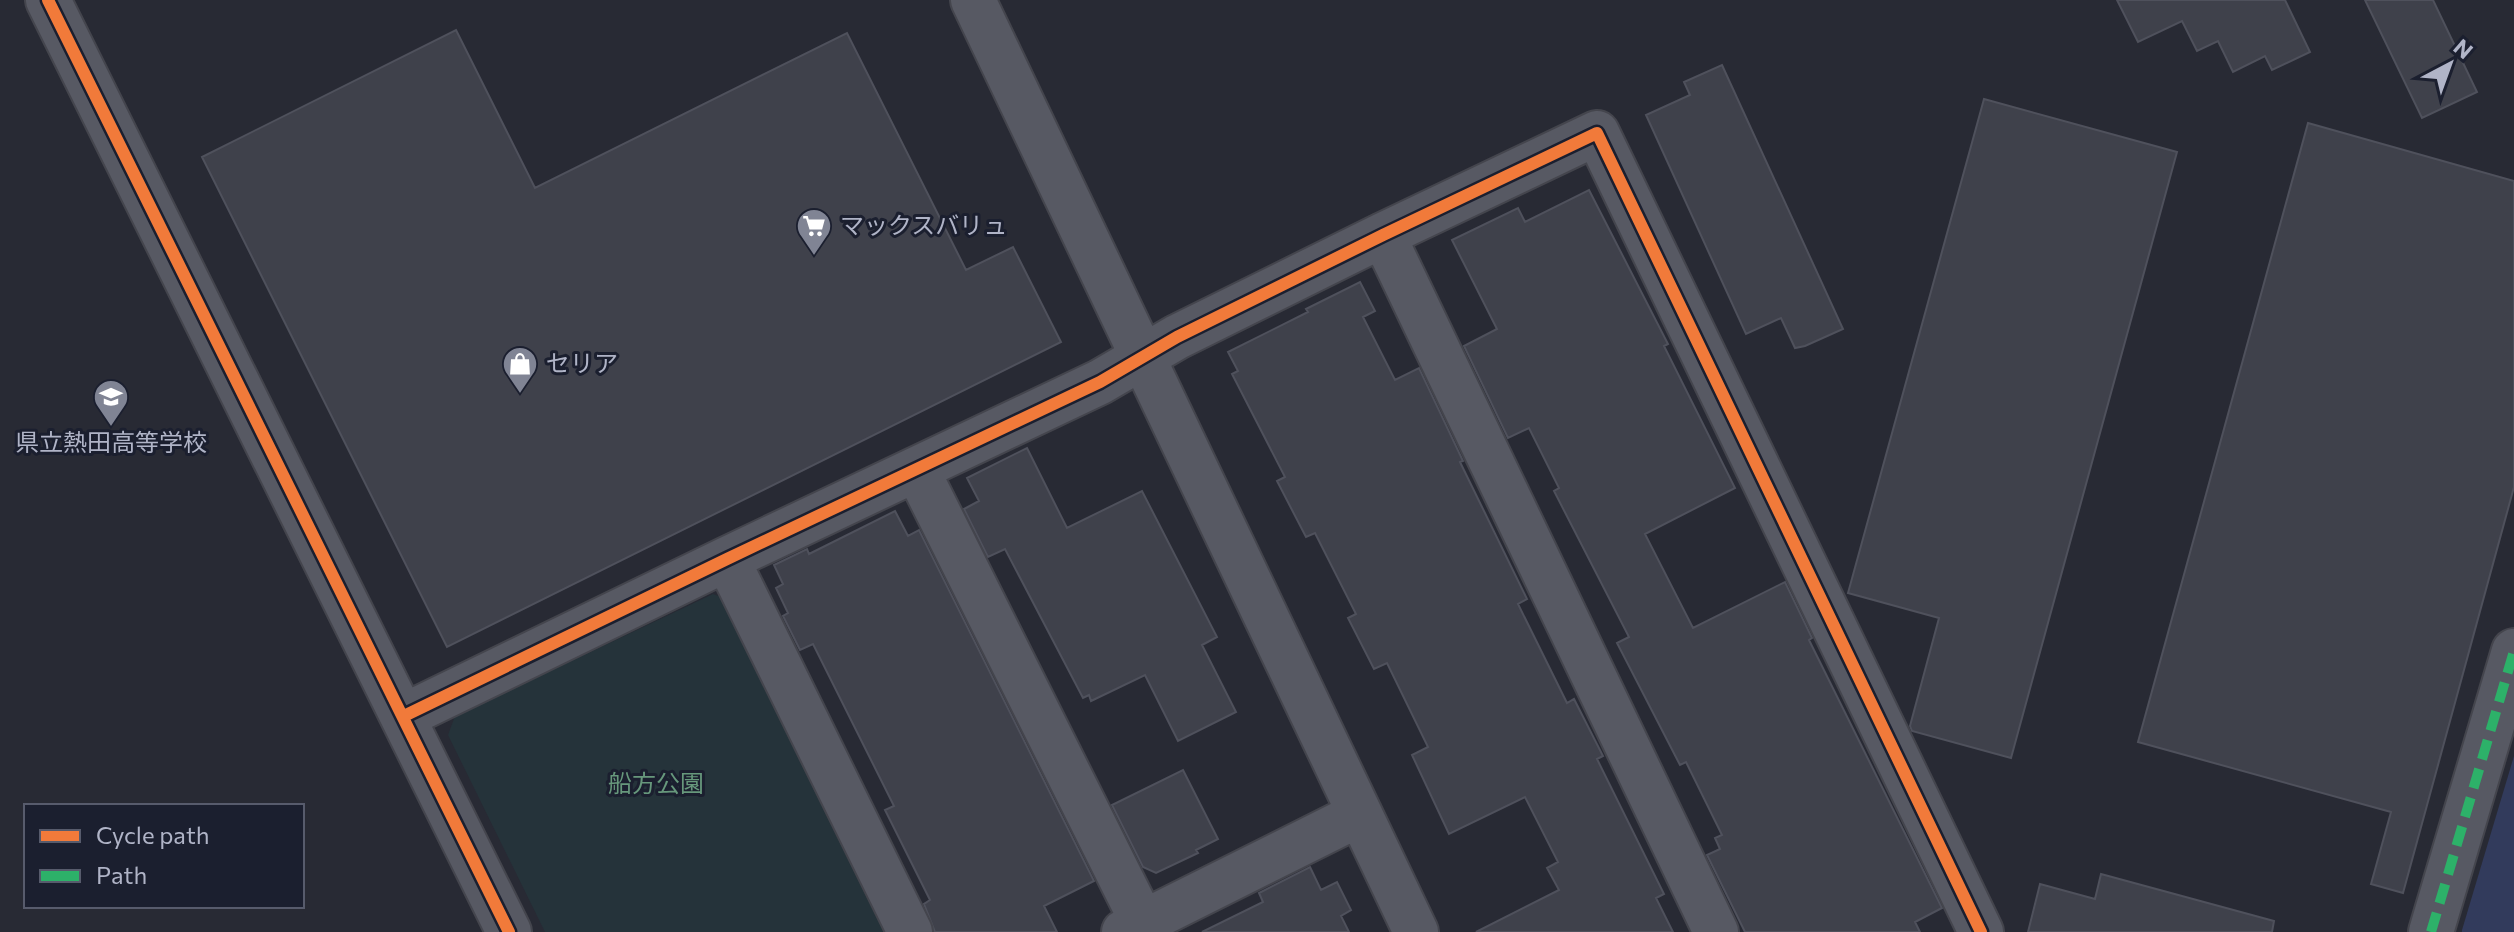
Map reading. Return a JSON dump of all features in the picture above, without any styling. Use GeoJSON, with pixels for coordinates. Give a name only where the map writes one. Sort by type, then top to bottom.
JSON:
{"type":"FeatureCollection","features":[{"type":"Feature","properties":{"kind":"street"},"geometry":{"type":"LineString","coordinates":[[48,0],[509,932]]}},
{"type":"Feature","properties":{"kind":"street"},"geometry":{"type":"LineString","coordinates":[[973,0],[1416,932]]}},
{"type":"Feature","properties":{"kind":"street"},"geometry":{"type":"LineString","coordinates":[[404,716],[1100,382],[1177,337],[1597,133],[1981,932]]}},
{"type":"Feature","properties":{"kind":"street"},"geometry":{"type":"LineString","coordinates":[[1383,235],[1716,932]]}},
{"type":"Feature","properties":{"kind":"street"},"geometry":{"type":"LineString","coordinates":[[917,470],[1134,927],[1360,814]]}},
{"type":"Feature","properties":{"kind":"street"},"geometry":{"type":"LineString","coordinates":[[727,559],[910,932]]}},
{"type":"Feature","properties":{"kind":"street"},"geometry":{"type":"LineString","coordinates":[[2431,932],[2514,651]]}},
{"type":"Feature","properties":{"kind":"green space","name":"船方公園"},"geometry":{"type":"Polygon","coordinates":[[[713,594],[732,601],[893,932],[545,932],[448,735],[455,716],[713,594]]]}},
{"type":"Feature","properties":{"kind":"water"},"geometry":{"type":"Polygon","coordinates":[[[2514,756],[2514,932],[2462,932],[2462,930],[2514,756]]]}},
{"type":"Feature","properties":{"kind":"building"},"geometry":{"type":"Polygon","coordinates":[[[2117,0],[2285,0],[2310,52],[2272,70],[2265,56],[2233,72],[2218,41],[2197,51],[2182,21],[2138,42],[2117,0]]]}},
{"type":"Feature","properties":{"kind":"building"},"geometry":{"type":"Polygon","coordinates":[[[2365,0],[2433,0],[2477,92],[2422,118],[2365,0]]]}},
{"type":"Feature","properties":{"kind":"building"},"geometry":{"type":"Polygon","coordinates":[[[456,30],[535,188],[847,33],[966,270],[1013,247],[1061,342],[447,647],[202,157],[456,30]]]}},
{"type":"Feature","properties":{"kind":"building"},"geometry":{"type":"Polygon","coordinates":[[[1722,65],[1843,329],[1805,346],[1795,348],[1781,318],[1746,334],[1646,115],[1690,95],[1684,82],[1722,65]]]}},
{"type":"Feature","properties":{"kind":"building"},"geometry":{"type":"Polygon","coordinates":[[[1984,99],[2177,152],[2011,758],[1912,731],[1910,726],[1939,618],[1848,593],[1984,99]]]}},
{"type":"Feature","properties":{"kind":"building"},"geometry":{"type":"Polygon","coordinates":[[[2308,123],[2514,181],[2514,487],[2403,893],[2371,884],[2391,812],[2138,742],[2308,123]]]}},
{"type":"Feature","properties":{"kind":"building"},"geometry":{"type":"Polygon","coordinates":[[[1589,190],[1668,344],[1664,346],[1735,488],[1645,534],[1693,628],[1785,582],[1812,638],[1809,640],[1942,908],[1915,922],[1920,932],[1745,932],[1707,855],[1720,849],[1715,838],[1722,835],[1686,762],[1680,765],[1617,643],[1629,637],[1554,491],[1559,488],[1529,428],[1508,438],[1464,346],[1497,329],[1452,240],[1518,208],[1525,222],[1589,190]]]}},
{"type":"Feature","properties":{"kind":"building"},"geometry":{"type":"Polygon","coordinates":[[[1360,282],[1375,311],[1363,317],[1395,380],[1419,368],[1463,461],[1460,462],[1527,599],[1518,604],[1567,703],[1574,699],[1603,756],[1597,759],[1664,894],[1656,898],[1673,932],[1476,932],[1559,890],[1547,868],[1558,862],[1525,797],[1449,834],[1412,755],[1428,747],[1387,663],[1374,669],[1348,618],[1356,614],[1315,533],[1306,537],[1277,481],[1285,477],[1232,374],[1238,371],[1228,352],[1360,282]]]}},
{"type":"Feature","properties":{"kind":"building"},"geometry":{"type":"Polygon","coordinates":[[[1027,448],[1067,528],[1142,491],[1217,637],[1202,645],[1236,712],[1178,741],[1145,675],[1091,701],[1089,695],[1083,698],[1005,549],[988,557],[964,509],[979,501],[967,478],[1027,448]]]}},
{"type":"Feature","properties":{"kind":"building"},"geometry":{"type":"Polygon","coordinates":[[[895,511],[908,536],[919,530],[1094,881],[1044,906],[1057,932],[935,932],[924,904],[930,900],[885,810],[894,806],[813,644],[800,650],[783,616],[788,613],[776,588],[783,584],[774,565],[807,549],[809,554],[895,511]]]}},
{"type":"Feature","properties":{"kind":"building"},"geometry":{"type":"Polygon","coordinates":[[[1183,770],[1218,839],[1196,850],[1198,853],[1156,873],[1143,867],[1112,805],[1183,770]]]}},
{"type":"Feature","properties":{"kind":"building"},"geometry":{"type":"Polygon","coordinates":[[[1310,867],[1321,890],[1337,882],[1351,910],[1341,916],[1349,932],[1202,932],[1263,902],[1259,893],[1310,867]]]}},
{"type":"Feature","properties":{"kind":"building"},"geometry":{"type":"Polygon","coordinates":[[[2101,874],[2274,921],[2272,932],[2028,932],[2040,884],[2095,899],[2101,874]]]}},
{"type":"Feature","properties":{"kind":"marked path"},"geometry":{"type":"LineString","coordinates":[[2431,932],[2514,651]]}},
{"type":"Feature","properties":{"kind":"cycle path"},"geometry":{"type":"LineString","coordinates":[[48,0],[509,932]]}},
{"type":"Feature","properties":{"kind":"cycle path"},"geometry":{"type":"LineString","coordinates":[[404,716],[1100,382],[1177,337],[1597,133],[1981,932]]}},
{"type":"Feature","properties":{"kind":"place","name":"マックスバリュ"},"geometry":{"type":"Point","coordinates":[814,257]}},
{"type":"Feature","properties":{"kind":"place","name":"セリア"},"geometry":{"type":"Point","coordinates":[520,395]}},
{"type":"Feature","properties":{"kind":"place","name":"県立熱田高等学校"},"geometry":{"type":"Point","coordinates":[111,428]}}]}
